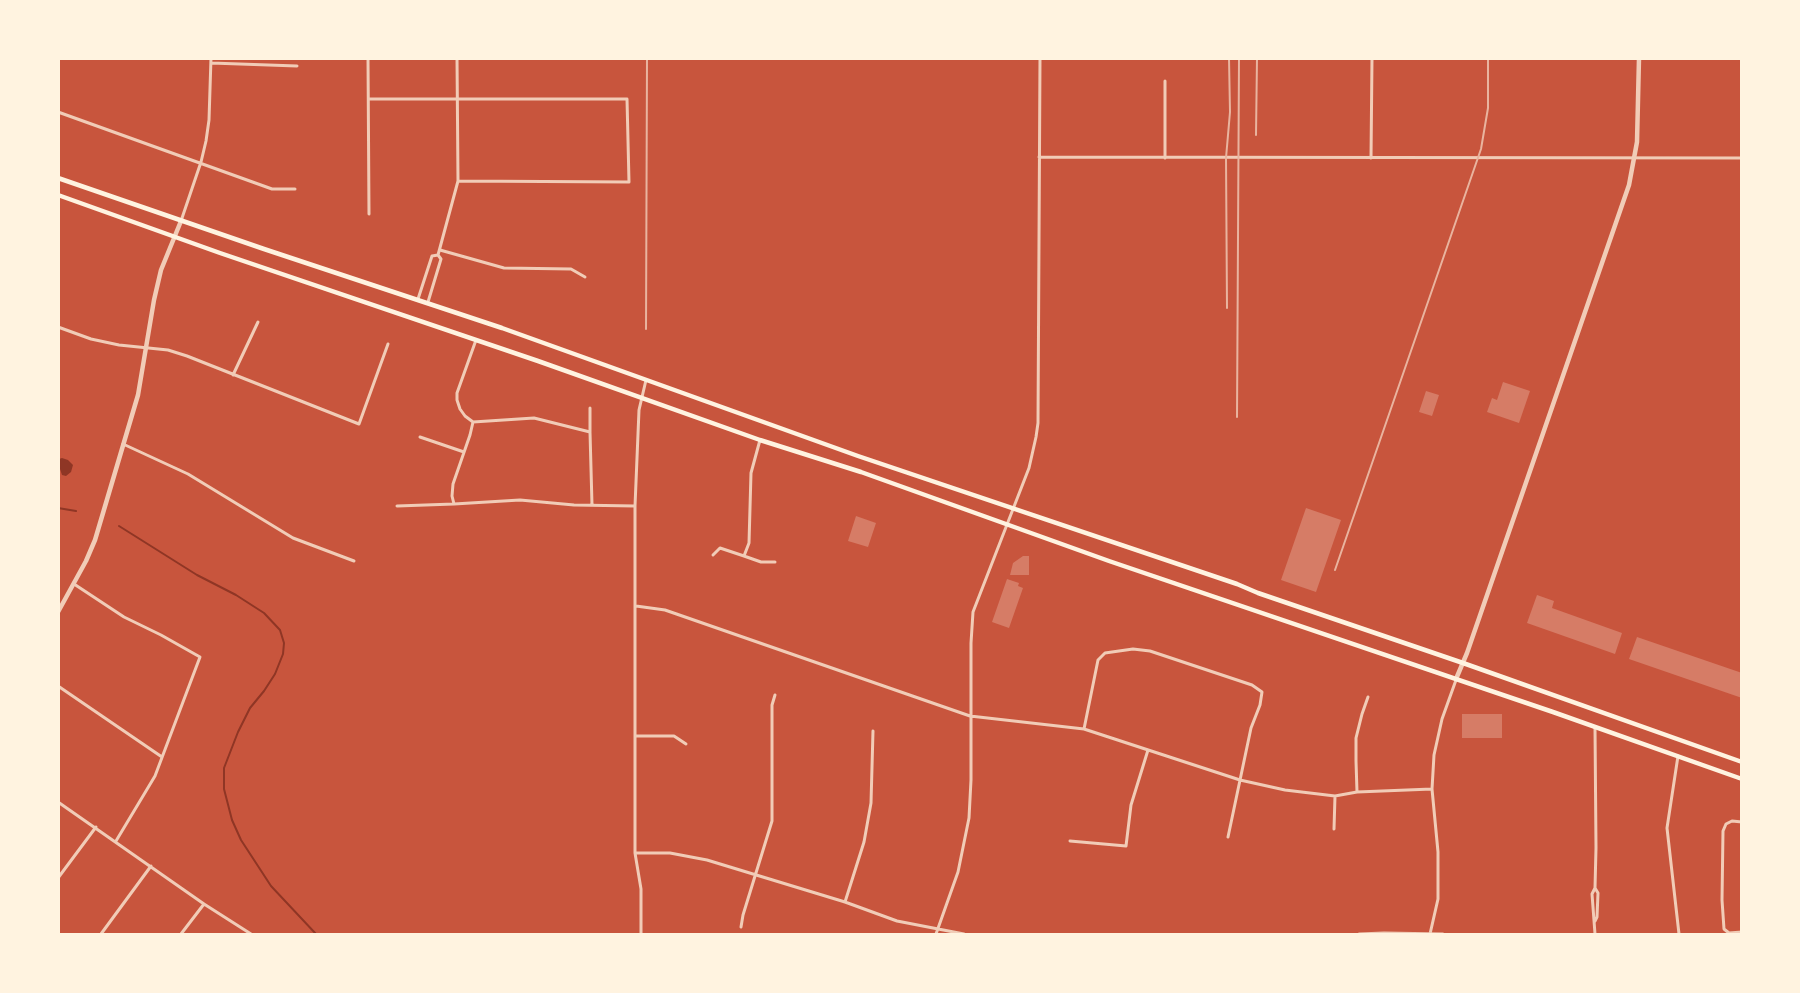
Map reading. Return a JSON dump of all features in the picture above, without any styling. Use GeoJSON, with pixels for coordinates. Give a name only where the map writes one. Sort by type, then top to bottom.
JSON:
{"type":"FeatureCollection","features":[{"type":"Feature","properties":{"kind":"main road"},"geometry":{"type":"LineString","coordinates":[[58,178],[428,302],[870,461],[1226,581],[1742,762]]}},
{"type":"Feature","properties":{"kind":"main road"},"geometry":{"type":"LineString","coordinates":[[58,195],[760,440],[861,472],[1110,561],[1742,778]]}},
{"type":"Feature","properties":{"kind":"street"},"geometry":{"type":"LineString","coordinates":[[368,58],[369,214]]}},
{"type":"Feature","properties":{"kind":"street"},"geometry":{"type":"LineString","coordinates":[[438,255],[458,181],[457,58]]}},
{"type":"Feature","properties":{"kind":"street"},"geometry":{"type":"LineString","coordinates":[[936,934],[958,872],[969,818],[971,643],[974,612],[1034,453],[1038,423],[1040,58]]}},
{"type":"Feature","properties":{"kind":"street"},"geometry":{"type":"LineString","coordinates":[[1371,58],[1371,158]]}},
{"type":"Feature","properties":{"kind":"street"},"geometry":{"type":"LineString","coordinates":[[1431,934],[1438,899],[1438,852],[1432,789],[1434,755],[1442,719],[1629,185],[1638,129],[1639,58]]}},
{"type":"Feature","properties":{"kind":"street"},"geometry":{"type":"LineString","coordinates":[[58,612],[95,540],[138,395],[161,270],[201,162],[209,120],[211,61],[297,66]]}},
{"type":"Feature","properties":{"kind":"street"},"geometry":{"type":"LineString","coordinates":[[1165,81],[1165,158]]}},
{"type":"Feature","properties":{"kind":"street"},"geometry":{"type":"LineString","coordinates":[[369,99],[627,99],[629,182],[458,181]]}},
{"type":"Feature","properties":{"kind":"street"},"geometry":{"type":"LineString","coordinates":[[58,112],[272,189],[295,189]]}},
{"type":"Feature","properties":{"kind":"street"},"geometry":{"type":"LineString","coordinates":[[1039,157],[1742,158]]}},
{"type":"Feature","properties":{"kind":"street"},"geometry":{"type":"LineString","coordinates":[[440,250],[504,268],[571,269],[585,277]]}},
{"type":"Feature","properties":{"kind":"street"},"geometry":{"type":"LineString","coordinates":[[418,299],[432,256],[438,255]]}},
{"type":"Feature","properties":{"kind":"street"},"geometry":{"type":"LineString","coordinates":[[428,302],[441,259],[438,255]]}},
{"type":"Feature","properties":{"kind":"street"},"geometry":{"type":"LineString","coordinates":[[233,375],[258,322]]}},
{"type":"Feature","properties":{"kind":"street"},"geometry":{"type":"LineString","coordinates":[[58,327],[92,339],[168,350],[187,356],[359,424],[388,344]]}},
{"type":"Feature","properties":{"kind":"street"},"geometry":{"type":"LineString","coordinates":[[476,340],[457,393],[460,409],[465,416],[473,422],[534,418],[590,432]]}},
{"type":"Feature","properties":{"kind":"street"},"geometry":{"type":"LineString","coordinates":[[640,934],[641,889],[635,853],[635,506],[639,410],[646,380]]}},
{"type":"Feature","properties":{"kind":"street"},"geometry":{"type":"LineString","coordinates":[[590,408],[592,505]]}},
{"type":"Feature","properties":{"kind":"street"},"geometry":{"type":"LineString","coordinates":[[454,504],[453,484],[473,422]]}},
{"type":"Feature","properties":{"kind":"street"},"geometry":{"type":"LineString","coordinates":[[420,437],[464,452]]}},
{"type":"Feature","properties":{"kind":"street"},"geometry":{"type":"LineString","coordinates":[[744,556],[749,543],[751,472],[760,440]]}},
{"type":"Feature","properties":{"kind":"street"},"geometry":{"type":"LineString","coordinates":[[123,444],[188,474],[293,538],[354,561]]}},
{"type":"Feature","properties":{"kind":"street"},"geometry":{"type":"LineString","coordinates":[[397,506],[520,500],[635,506]]}},
{"type":"Feature","properties":{"kind":"street"},"geometry":{"type":"LineString","coordinates":[[713,555],[720,548],[761,562],[775,562]]}},
{"type":"Feature","properties":{"kind":"street"},"geometry":{"type":"LineString","coordinates":[[74,584],[124,617],[200,657],[155,776],[116,841]]}},
{"type":"Feature","properties":{"kind":"street"},"geometry":{"type":"LineString","coordinates":[[636,606],[665,610],[970,716],[1084,729],[1240,780],[1285,790],[1335,795],[1432,789]]}},
{"type":"Feature","properties":{"kind":"street"},"geometry":{"type":"LineString","coordinates":[[1084,729],[1098,660],[1105,653],[1133,649],[1150,651],[1252,685],[1262,692],[1260,705],[1251,728],[1228,837]]}},
{"type":"Feature","properties":{"kind":"street"},"geometry":{"type":"LineString","coordinates":[[58,686],[162,757]]}},
{"type":"Feature","properties":{"kind":"street"},"geometry":{"type":"LineString","coordinates":[[741,927],[742,915],[772,821],[772,705],[775,695]]}},
{"type":"Feature","properties":{"kind":"street"},"geometry":{"type":"LineString","coordinates":[[1357,792],[1356,738],[1368,697]]}},
{"type":"Feature","properties":{"kind":"street"},"geometry":{"type":"LineString","coordinates":[[1594,934],[1592,894],[1595,888],[1595,728]]}},
{"type":"Feature","properties":{"kind":"street"},"geometry":{"type":"LineString","coordinates":[[845,902],[864,842],[871,803],[873,731]]}},
{"type":"Feature","properties":{"kind":"street"},"geometry":{"type":"LineString","coordinates":[[635,736],[674,736],[686,744]]}},
{"type":"Feature","properties":{"kind":"street"},"geometry":{"type":"LineString","coordinates":[[1070,841],[1126,846],[1131,805],[1148,750]]}},
{"type":"Feature","properties":{"kind":"street"},"geometry":{"type":"LineString","coordinates":[[1678,756],[1667,828],[1679,934]]}},
{"type":"Feature","properties":{"kind":"street"},"geometry":{"type":"LineString","coordinates":[[1334,829],[1335,795]]}},
{"type":"Feature","properties":{"kind":"street"},"geometry":{"type":"LineString","coordinates":[[58,801],[204,904],[251,934]]}},
{"type":"Feature","properties":{"kind":"street"},"geometry":{"type":"LineString","coordinates":[[1742,822],[1732,821],[1726,824],[1723,831],[1722,900],[1723,925],[1726,931],[1742,932]]}},
{"type":"Feature","properties":{"kind":"street"},"geometry":{"type":"LineString","coordinates":[[58,878],[96,827]]}},
{"type":"Feature","properties":{"kind":"street"},"geometry":{"type":"LineString","coordinates":[[635,853],[670,854],[707,860],[845,902],[897,921],[964,934]]}},
{"type":"Feature","properties":{"kind":"street"},"geometry":{"type":"LineString","coordinates":[[101,934],[151,866]]}},
{"type":"Feature","properties":{"kind":"street"},"geometry":{"type":"LineString","coordinates":[[181,934],[204,904]]}},
{"type":"Feature","properties":{"kind":"street"},"geometry":{"type":"LineString","coordinates":[[1359,934],[1443,934]]}},
{"type":"Feature","properties":{"kind":"shaded area"},"geometry":{"type":"Polygon","coordinates":[[[62,458],[73,465],[71,472],[66,476],[62,475],[59,466],[59,459],[62,458]]]}},
{"type":"Feature","properties":{"kind":"building"},"geometry":{"type":"Polygon","coordinates":[[[1503,382],[1530,391],[1519,423],[1487,412],[1492,398],[1497,400],[1503,382]]]}},
{"type":"Feature","properties":{"kind":"building"},"geometry":{"type":"Polygon","coordinates":[[[1426,391],[1439,395],[1432,416],[1419,412],[1426,391]]]}},
{"type":"Feature","properties":{"kind":"building"},"geometry":{"type":"Polygon","coordinates":[[[1306,508],[1341,520],[1316,592],[1281,580],[1306,508]]]}},
{"type":"Feature","properties":{"kind":"building"},"geometry":{"type":"Polygon","coordinates":[[[856,516],[876,523],[868,547],[848,541],[856,516]]]}},
{"type":"Feature","properties":{"kind":"building"},"geometry":{"type":"Polygon","coordinates":[[[1023,556],[1029,556],[1029,575],[1010,575],[1013,563],[1023,556]]]}},
{"type":"Feature","properties":{"kind":"building"},"geometry":{"type":"Polygon","coordinates":[[[1007,579],[1019,583],[1018,586],[1023,588],[1009,628],[992,622],[1007,579]]]}},
{"type":"Feature","properties":{"kind":"building"},"geometry":{"type":"Polygon","coordinates":[[[1537,595],[1554,601],[1552,608],[1622,633],[1615,654],[1527,623],[1537,595]]]}},
{"type":"Feature","properties":{"kind":"building"},"geometry":{"type":"Polygon","coordinates":[[[1637,637],[1742,673],[1742,698],[1629,659],[1637,637]]]}},
{"type":"Feature","properties":{"kind":"building"},"geometry":{"type":"Polygon","coordinates":[[[1462,714],[1502,714],[1502,738],[1462,738],[1462,714]]]}},
{"type":"Feature","properties":{"kind":"waterway"},"geometry":{"type":"LineString","coordinates":[[58,508],[76,511]]}},
{"type":"Feature","properties":{"kind":"waterway"},"geometry":{"type":"LineString","coordinates":[[119,526],[197,575],[236,595],[264,613],[280,630],[284,643],[283,654],[275,674],[250,708],[238,732],[224,768],[224,789],[232,820],[241,840],[271,886],[316,934]]}},
{"type":"Feature","properties":{"kind":"railway"},"geometry":{"type":"LineString","coordinates":[[646,329],[647,58]]}},
{"type":"Feature","properties":{"kind":"railway"},"geometry":{"type":"LineString","coordinates":[[1227,308],[1226,158],[1230,112],[1229,58]]}},
{"type":"Feature","properties":{"kind":"railway"},"geometry":{"type":"LineString","coordinates":[[1237,417],[1239,58]]}},
{"type":"Feature","properties":{"kind":"railway"},"geometry":{"type":"LineString","coordinates":[[1256,135],[1257,58]]}},
{"type":"Feature","properties":{"kind":"railway"},"geometry":{"type":"LineString","coordinates":[[1335,570],[1481,149],[1488,108],[1488,58]]}}]}
